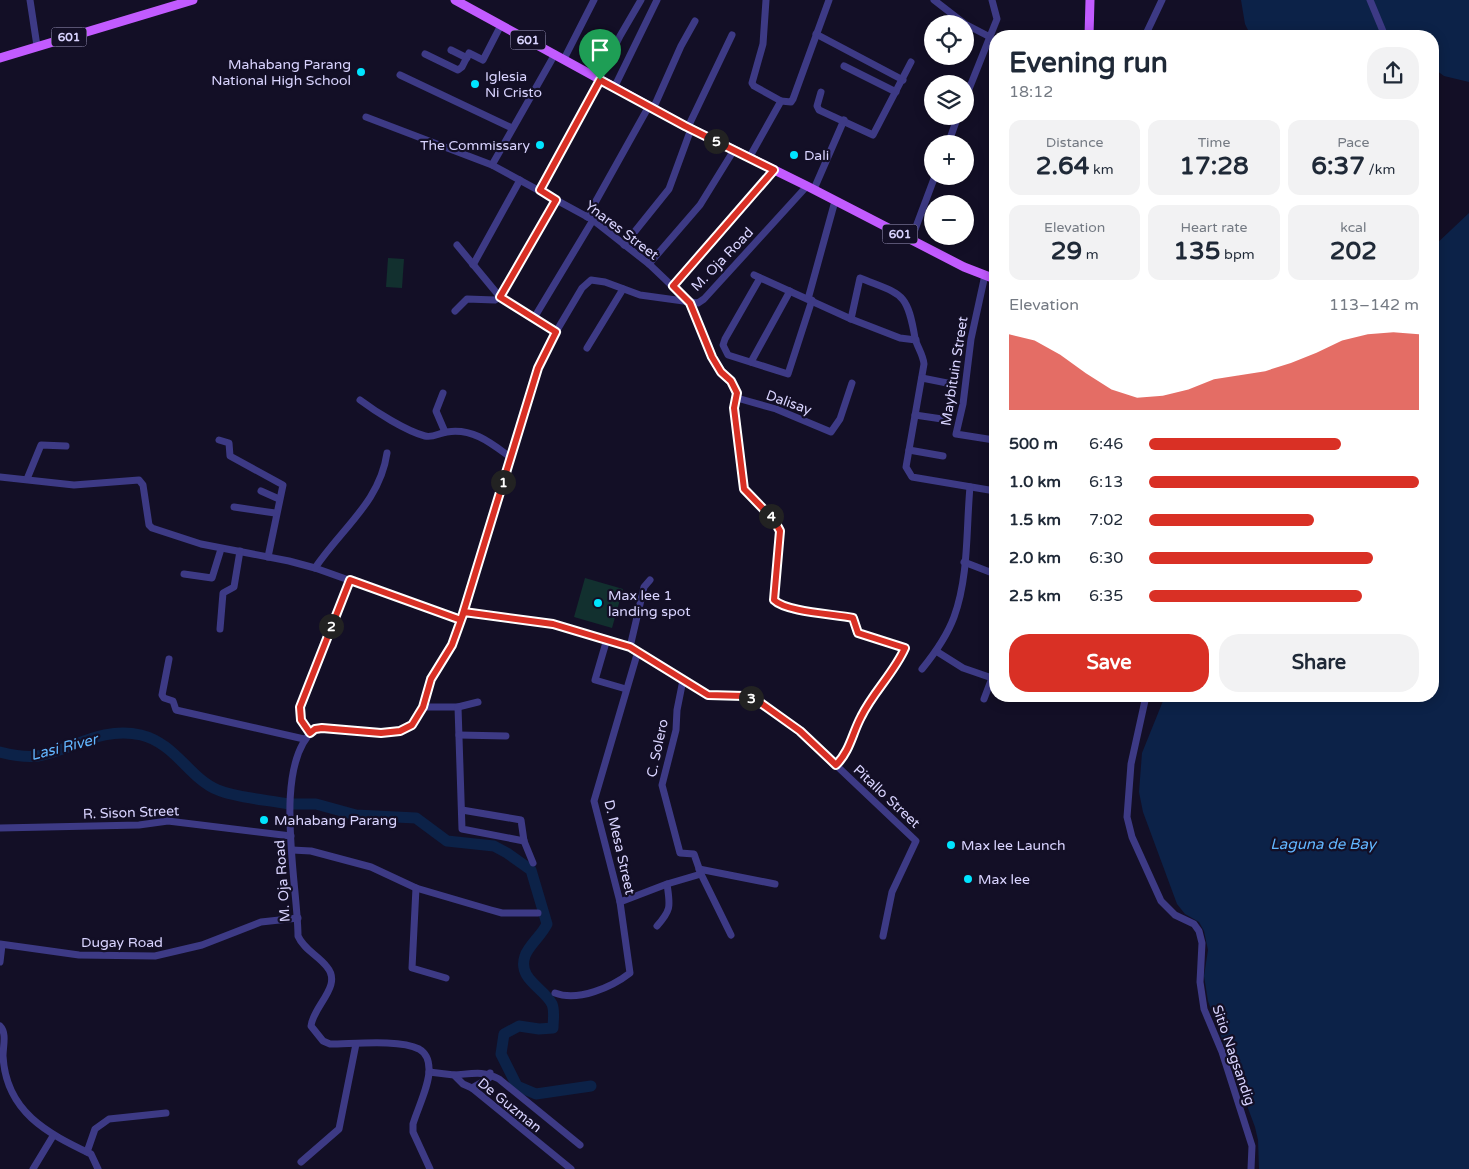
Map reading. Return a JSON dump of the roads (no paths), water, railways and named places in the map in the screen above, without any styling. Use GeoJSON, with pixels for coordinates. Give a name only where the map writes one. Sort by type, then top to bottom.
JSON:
{"type":"FeatureCollection","features":[{"type":"Feature","properties":{"kind":"main road","name":"601"},"geometry":{"type":"LineString","coordinates":[[0,58],[193,0]]}},
{"type":"Feature","properties":{"kind":"main road","name":"601"},"geometry":{"type":"LineString","coordinates":[[455,0],[651,108],[964,268],[989,277]]}},
{"type":"Feature","properties":{"kind":"main road"},"geometry":{"type":"LineString","coordinates":[[1090,0],[1090,30]]}},
{"type":"Feature","properties":{"kind":"street"},"geometry":{"type":"LineString","coordinates":[[30,0],[37,46]]}},
{"type":"Feature","properties":{"kind":"street"},"geometry":{"type":"LineString","coordinates":[[564,59],[594,0]]}},
{"type":"Feature","properties":{"kind":"street"},"geometry":{"type":"LineString","coordinates":[[540,190],[600,79],[620,36],[641,0]]}},
{"type":"Feature","properties":{"kind":"street"},"geometry":{"type":"LineString","coordinates":[[614,88],[657,0]]}},
{"type":"Feature","properties":{"kind":"street"},"geometry":{"type":"LineString","coordinates":[[766,0],[763,44],[752,82],[754,86],[781,101],[791,102],[829,0]]}},
{"type":"Feature","properties":{"kind":"street"},"geometry":{"type":"LineString","coordinates":[[934,0],[965,24],[989,36]]}},
{"type":"Feature","properties":{"kind":"street"},"geometry":{"type":"LineString","coordinates":[[992,0],[997,19],[993,30]]}},
{"type":"Feature","properties":{"kind":"street"},"geometry":{"type":"LineString","coordinates":[[1148,30],[1162,0]]}},
{"type":"Feature","properties":{"kind":"street"},"geometry":{"type":"LineString","coordinates":[[1370,0],[1382,30]]}},
{"type":"Feature","properties":{"kind":"street"},"geometry":{"type":"LineString","coordinates":[[534,318],[651,108],[695,21]]}},
{"type":"Feature","properties":{"kind":"street"},"geometry":{"type":"LineString","coordinates":[[451,50],[483,60],[501,25]]}},
{"type":"Feature","properties":{"kind":"street"},"geometry":{"type":"LineString","coordinates":[[816,34],[903,80]]}},
{"type":"Feature","properties":{"kind":"street"},"geometry":{"type":"LineString","coordinates":[[624,244],[669,189],[690,128],[732,35]]}},
{"type":"Feature","properties":{"kind":"street"},"geometry":{"type":"LineString","coordinates":[[974,77],[989,40]]}},
{"type":"Feature","properties":{"kind":"street"},"geometry":{"type":"LineString","coordinates":[[425,54],[458,70],[468,56]]}},
{"type":"Feature","properties":{"kind":"street"},"geometry":{"type":"LineString","coordinates":[[492,165],[555,54]]}},
{"type":"Feature","properties":{"kind":"street"},"geometry":{"type":"LineString","coordinates":[[821,92],[817,106],[819,110],[873,135],[911,62]]}},
{"type":"Feature","properties":{"kind":"street"},"geometry":{"type":"LineString","coordinates":[[844,66],[896,92]]}},
{"type":"Feature","properties":{"kind":"street"},"geometry":{"type":"LineString","coordinates":[[400,75],[512,128]]}},
{"type":"Feature","properties":{"kind":"street"},"geometry":{"type":"LineString","coordinates":[[749,158],[781,101]]}},
{"type":"Feature","properties":{"kind":"street","name":"Ynares Street"},"geometry":{"type":"LineString","coordinates":[[366,117],[492,165],[590,218],[649,264],[690,303]]}},
{"type":"Feature","properties":{"kind":"street","name":"M. Oja Road"},"geometry":{"type":"LineString","coordinates":[[429,1072],[428,1059],[420,1050],[398,1045],[330,1044],[323,1042],[311,1026],[312,1017],[331,986],[333,974],[326,965],[302,944],[298,936],[291,836],[291,777],[304,739],[315,729],[322,728],[381,733],[400,731],[412,725],[423,707],[431,679],[452,645],[464,612],[538,368],[556,332],[582,288],[591,280],[605,282],[640,295],[690,303],[698,303],[704,300],[810,188],[844,120]]}},
{"type":"Feature","properties":{"kind":"street"},"geometry":{"type":"LineString","coordinates":[[649,264],[700,205],[734,150]]}},
{"type":"Feature","properties":{"kind":"street"},"geometry":{"type":"LineString","coordinates":[[673,286],[774,170]]}},
{"type":"Feature","properties":{"kind":"street"},"geometry":{"type":"LineString","coordinates":[[473,265],[520,180]]}},
{"type":"Feature","properties":{"kind":"street"},"geometry":{"type":"LineString","coordinates":[[911,240],[932,185]]}},
{"type":"Feature","properties":{"kind":"street"},"geometry":{"type":"LineString","coordinates":[[455,311],[467,300],[495,300],[500,297],[556,200]]}},
{"type":"Feature","properties":{"kind":"street"},"geometry":{"type":"LineString","coordinates":[[835,201],[810,299],[788,374],[728,355],[723,345],[757,276],[810,299],[851,319],[900,338],[916,340]]}},
{"type":"Feature","properties":{"kind":"street"},"geometry":{"type":"LineString","coordinates":[[457,245],[500,297],[556,332]]}},
{"type":"Feature","properties":{"kind":"street","name":"Maybituin Street"},"geometry":{"type":"LineString","coordinates":[[985,275],[971,339],[963,404],[956,434],[989,439]]}},
{"type":"Feature","properties":{"kind":"street"},"geometry":{"type":"LineString","coordinates":[[851,319],[860,278],[900,294],[905,300],[916,340],[923,354],[922,378],[906,467],[912,478],[989,491]]}},
{"type":"Feature","properties":{"kind":"street"},"geometry":{"type":"LineString","coordinates":[[587,348],[623,289]]}},
{"type":"Feature","properties":{"kind":"street"},"geometry":{"type":"LineString","coordinates":[[751,362],[790,291]]}},
{"type":"Feature","properties":{"kind":"street"},"geometry":{"type":"LineString","coordinates":[[690,303],[712,357],[721,372],[731,381],[737,396],[734,408],[744,489],[774,520],[780,531],[774,600],[794,610],[820,612],[853,618],[858,633],[905,648],[897,666],[861,716],[846,755],[836,765]]}},
{"type":"Feature","properties":{"kind":"street"},"geometry":{"type":"LineString","coordinates":[[922,378],[947,383]]}},
{"type":"Feature","properties":{"kind":"street","name":"Dalisay"},"geometry":{"type":"LineString","coordinates":[[737,396],[831,432],[840,419],[852,383]]}},
{"type":"Feature","properties":{"kind":"street"},"geometry":{"type":"LineString","coordinates":[[443,393],[436,411],[445,432]]}},
{"type":"Feature","properties":{"kind":"street"},"geometry":{"type":"LineString","coordinates":[[360,400],[380,415],[420,434],[432,437],[445,432],[476,434],[510,456]]}},
{"type":"Feature","properties":{"kind":"street"},"geometry":{"type":"LineString","coordinates":[[915,415],[942,418]]}},
{"type":"Feature","properties":{"kind":"street"},"geometry":{"type":"LineString","coordinates":[[219,440],[228,443],[230,456],[283,485],[275,513],[268,557]]}},
{"type":"Feature","properties":{"kind":"street"},"geometry":{"type":"LineString","coordinates":[[26,479],[41,445],[66,446]]}},
{"type":"Feature","properties":{"kind":"street"},"geometry":{"type":"LineString","coordinates":[[909,450],[943,456]]}},
{"type":"Feature","properties":{"kind":"street"},"geometry":{"type":"LineString","coordinates":[[315,568],[369,502],[385,469],[387,453]]}},
{"type":"Feature","properties":{"kind":"street"},"geometry":{"type":"LineString","coordinates":[[0,476],[74,485],[139,480],[143,485],[149,525],[152,528],[201,544],[315,568],[461,620]]}},
{"type":"Feature","properties":{"kind":"street"},"geometry":{"type":"LineString","coordinates":[[922,669],[936,651],[955,616],[964,562],[970,487]]}},
{"type":"Feature","properties":{"kind":"street"},"geometry":{"type":"LineString","coordinates":[[261,491],[279,499]]}},
{"type":"Feature","properties":{"kind":"street"},"geometry":{"type":"LineString","coordinates":[[234,507],[275,513]]}},
{"type":"Feature","properties":{"kind":"street"},"geometry":{"type":"LineString","coordinates":[[184,574],[212,578],[221,548]]}},
{"type":"Feature","properties":{"kind":"street"},"geometry":{"type":"LineString","coordinates":[[220,629],[223,593],[234,587],[240,551]]}},
{"type":"Feature","properties":{"kind":"street"},"geometry":{"type":"LineString","coordinates":[[964,562],[989,572]]}},
{"type":"Feature","properties":{"kind":"street"},"geometry":{"type":"LineString","coordinates":[[310,733],[301,720],[300,707],[350,580]]}},
{"type":"Feature","properties":{"kind":"street"},"geometry":{"type":"LineString","coordinates":[[630,647],[644,587],[650,580]]}},
{"type":"Feature","properties":{"kind":"street","name":"Pitallo Street"},"geometry":{"type":"LineString","coordinates":[[464,612],[545,622],[630,647],[708,695],[744,696],[758,701],[800,731],[881,810],[916,840],[892,892],[883,936]]}},
{"type":"Feature","properties":{"kind":"street"},"geometry":{"type":"LineString","coordinates":[[607,639],[595,680],[626,689]]}},
{"type":"Feature","properties":{"kind":"street","name":"D. Mesa Street"},"geometry":{"type":"LineString","coordinates":[[555,993],[562,996],[590,993],[623,979],[630,973],[620,902],[594,800],[638,651]]}},
{"type":"Feature","properties":{"kind":"street"},"geometry":{"type":"LineString","coordinates":[[936,651],[963,668],[989,677]]}},
{"type":"Feature","properties":{"kind":"street"},"geometry":{"type":"LineString","coordinates":[[169,659],[162,695],[164,698],[173,701],[176,710],[304,739]]}},
{"type":"Feature","properties":{"kind":"street","name":"C. Solero"},"geometry":{"type":"LineString","coordinates":[[683,680],[677,710],[676,730],[662,786],[680,853],[694,854],[700,872]]}},
{"type":"Feature","properties":{"kind":"street"},"geometry":{"type":"LineString","coordinates":[[984,699],[989,686]]}},
{"type":"Feature","properties":{"kind":"street"},"geometry":{"type":"LineString","coordinates":[[423,707],[458,706],[478,702]]}},
{"type":"Feature","properties":{"kind":"street","name":"Sitio Nagsandig"},"geometry":{"type":"LineString","coordinates":[[1145,702],[1131,764],[1127,816],[1132,837],[1162,902],[1175,915],[1194,924],[1199,931],[1202,942],[1200,982],[1204,1009],[1222,1052],[1252,1146],[1251,1169]]}},
{"type":"Feature","properties":{"kind":"street"},"geometry":{"type":"LineString","coordinates":[[458,706],[462,829],[524,840]]}},
{"type":"Feature","properties":{"kind":"street"},"geometry":{"type":"LineString","coordinates":[[459,735],[506,736]]}},
{"type":"Feature","properties":{"kind":"street"},"geometry":{"type":"LineString","coordinates":[[462,810],[521,820],[524,840],[533,863]]}},
{"type":"Feature","properties":{"kind":"street","name":"R. Sison Street"},"geometry":{"type":"LineString","coordinates":[[0,828],[139,825],[168,821],[291,836]]}},
{"type":"Feature","properties":{"kind":"street"},"geometry":{"type":"LineString","coordinates":[[292,850],[311,851],[371,867],[416,888],[502,913],[538,913]]}},
{"type":"Feature","properties":{"kind":"street"},"geometry":{"type":"LineString","coordinates":[[700,872],[731,935]]}},
{"type":"Feature","properties":{"kind":"street"},"geometry":{"type":"LineString","coordinates":[[620,902],[700,872],[775,884]]}},
{"type":"Feature","properties":{"kind":"street"},"geometry":{"type":"LineString","coordinates":[[656,926],[668,914],[670,908],[667,884]]}},
{"type":"Feature","properties":{"kind":"street"},"geometry":{"type":"LineString","coordinates":[[416,888],[412,968],[446,978]]}},
{"type":"Feature","properties":{"kind":"street","name":"Dugay Road"},"geometry":{"type":"LineString","coordinates":[[1,944],[79,955],[155,956],[196,947],[262,922],[298,918]]}},
{"type":"Feature","properties":{"kind":"street"},"geometry":{"type":"LineString","coordinates":[[0,962],[1,944]]}},
{"type":"Feature","properties":{"kind":"street"},"geometry":{"type":"LineString","coordinates":[[0,1026],[4,1032],[5,1069],[9,1084],[22,1109],[53,1136],[91,1154],[98,1169]]}},
{"type":"Feature","properties":{"kind":"street"},"geometry":{"type":"LineString","coordinates":[[301,1162],[339,1128],[356,1044]]}},
{"type":"Feature","properties":{"kind":"street"},"geometry":{"type":"LineString","coordinates":[[429,1072],[412,1124],[413,1132],[430,1169]]}},
{"type":"Feature","properties":{"kind":"street","name":"De Guzman"},"geometry":{"type":"LineString","coordinates":[[429,1072],[454,1075],[571,1169]]}},
{"type":"Feature","properties":{"kind":"street"},"geometry":{"type":"LineString","coordinates":[[454,1075],[478,1072],[490,1074],[499,1079],[580,1146]]}},
{"type":"Feature","properties":{"kind":"street"},"geometry":{"type":"LineString","coordinates":[[472,1088],[489,1078],[490,1074]]}},
{"type":"Feature","properties":{"kind":"street"},"geometry":{"type":"LineString","coordinates":[[87,1152],[95,1129],[109,1119],[166,1113]]}},
{"type":"Feature","properties":{"kind":"street"},"geometry":{"type":"LineString","coordinates":[[33,1169],[53,1136]]}},
{"type":"Feature","properties":{"kind":"water"},"geometry":{"type":"Polygon","coordinates":[[[1241,0],[1469,0],[1469,82],[1444,76],[1439,72],[1439,30],[1248,30],[1245,24],[1241,0]]]}},
{"type":"Feature","properties":{"kind":"water","name":"Laguna de Bay"},"geometry":{"type":"Polygon","coordinates":[[[1469,213],[1469,1169],[1259,1169],[1258,1140],[1255,1127],[1208,1001],[1204,976],[1208,950],[1204,931],[1199,922],[1185,914],[1177,904],[1143,812],[1139,792],[1142,753],[1163,702],[1439,702],[1439,241],[1469,213]]]}},
{"type":"Feature","properties":{"kind":"waterway","name":"Lasi River"},"geometry":{"type":"LineString","coordinates":[[0,752],[33,757],[51,753],[100,736],[126,733],[141,735],[163,745],[199,778],[218,790],[243,797],[289,804]]}},
{"type":"Feature","properties":{"kind":"waterway"},"geometry":{"type":"LineString","coordinates":[[292,804],[316,804],[356,815],[416,818],[447,841],[494,846],[531,870],[547,924],[527,952],[524,964],[525,971],[532,983],[552,1004],[554,1013],[553,1028],[539,1029],[519,1026],[504,1034],[501,1054],[517,1086],[536,1094],[591,1086]]}},
{"type":"Feature","properties":{"kind":"place","name":"Mahabang Parang National High School"},"geometry":{"type":"Point","coordinates":[361,72]}},
{"type":"Feature","properties":{"kind":"place","name":"Iglesia Ni Cristo"},"geometry":{"type":"Point","coordinates":[475,84]}},
{"type":"Feature","properties":{"kind":"place","name":"The Commissary"},"geometry":{"type":"Point","coordinates":[540,145]}},
{"type":"Feature","properties":{"kind":"place","name":"Dali"},"geometry":{"type":"Point","coordinates":[794,155]}},
{"type":"Feature","properties":{"kind":"place","name":"Max lee 1 landing spot"},"geometry":{"type":"Point","coordinates":[598,603]}},
{"type":"Feature","properties":{"kind":"place","name":"Mahabang Parang"},"geometry":{"type":"Point","coordinates":[264,820]}},
{"type":"Feature","properties":{"kind":"place","name":"Max lee Launch"},"geometry":{"type":"Point","coordinates":[951,845]}},
{"type":"Feature","properties":{"kind":"place","name":"Max lee"},"geometry":{"type":"Point","coordinates":[968,879]}}]}
